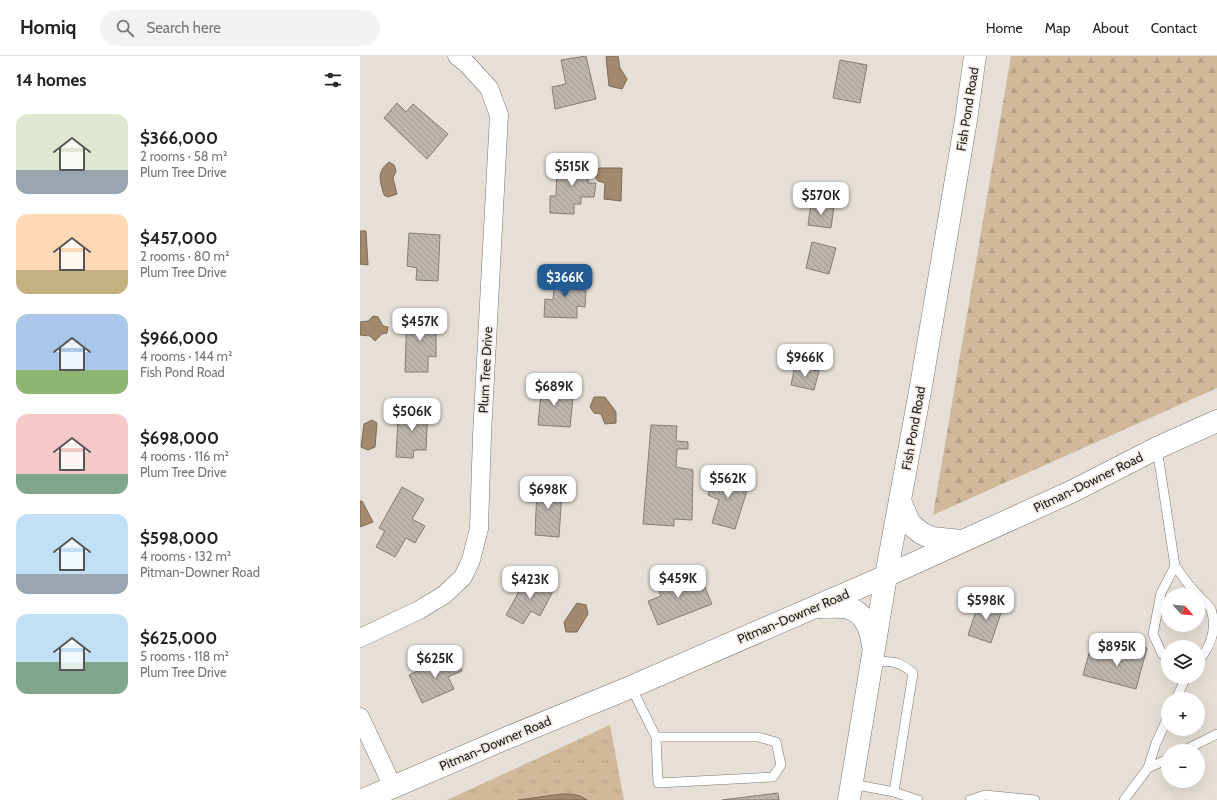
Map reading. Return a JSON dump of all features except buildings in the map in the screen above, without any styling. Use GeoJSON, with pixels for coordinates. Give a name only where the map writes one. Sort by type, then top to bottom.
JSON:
{"type":"FeatureCollection","features":[{"type":"Feature","properties":{"kind":"street","name":"Plum Tree Drive"},"geometry":{"type":"LineString","coordinates":[[360,638],[419,610],[444,596],[463,577],[471,560],[479,529],[482,435],[499,115],[489,88],[467,64],[456,56]]}},
{"type":"Feature","properties":{"kind":"street","name":"Fish Pond Road"},"geometry":{"type":"LineString","coordinates":[[850,792],[886,576],[966,120],[975,56]]}},
{"type":"Feature","properties":{"kind":"street","name":"Pitman-Downer Road"},"geometry":{"type":"LineString","coordinates":[[363,800],[631,687],[886,576],[1072,492],[1157,448],[1217,421]]}},
{"type":"Feature","properties":{"kind":"street"},"geometry":{"type":"LineString","coordinates":[[900,501],[910,524],[921,533],[932,538],[963,541]]}},
{"type":"Feature","properties":{"kind":"street"},"geometry":{"type":"LineString","coordinates":[[816,606],[849,608],[858,613],[867,621],[872,638],[873,658]]}},
{"type":"Feature","properties":{"kind":"street"},"geometry":{"type":"LineString","coordinates":[[360,717],[392,787]]}},
{"type":"Feature","properties":{"kind":"lane"},"geometry":{"type":"LineString","coordinates":[[1157,448],[1175,566],[1192,588]]}},
{"type":"Feature","properties":{"kind":"lane"},"geometry":{"type":"LineString","coordinates":[[1161,652],[1153,634],[1161,593],[1175,566]]}},
{"type":"Feature","properties":{"kind":"lane"},"geometry":{"type":"LineString","coordinates":[[1205,603],[1211,610],[1215,623],[1214,640],[1205,654]]}},
{"type":"Feature","properties":{"kind":"lane"},"geometry":{"type":"LineString","coordinates":[[873,658],[897,662],[914,673],[894,792]]}},
{"type":"Feature","properties":{"kind":"lane"},"geometry":{"type":"LineString","coordinates":[[631,687],[656,737],[658,783],[774,777],[781,764],[776,742],[758,737],[656,737]]}},
{"type":"Feature","properties":{"kind":"lane"},"geometry":{"type":"LineString","coordinates":[[1124,800],[1148,768],[1161,732]]}},
{"type":"Feature","properties":{"kind":"lane"},"geometry":{"type":"LineString","coordinates":[[1197,744],[1217,734]]}},
{"type":"Feature","properties":{"kind":"lane"},"geometry":{"type":"LineString","coordinates":[[1148,768],[1161,762]]}},
{"type":"Feature","properties":{"kind":"lane"},"geometry":{"type":"LineString","coordinates":[[850,792],[894,792],[918,800]]}},
{"type":"Feature","properties":{"kind":"lane"},"geometry":{"type":"LineString","coordinates":[[970,800],[985,795],[1035,800]]}},
{"type":"Feature","properties":{"kind":"green space"},"geometry":{"type":"Polygon","coordinates":[[[1011,56],[1217,56],[1217,388],[933,515],[1011,56]]]}},
{"type":"Feature","properties":{"kind":"green space"},"geometry":{"type":"Polygon","coordinates":[[[610,725],[624,800],[447,800],[610,725]]]}},
{"type":"Feature","properties":{"kind":"shaded area"},"geometry":{"type":"Polygon","coordinates":[[[607,56],[618,56],[620,68],[627,79],[622,89],[609,86],[607,56]]]}},
{"type":"Feature","properties":{"kind":"shaded area"},"geometry":{"type":"Polygon","coordinates":[[[389,162],[394,165],[396,171],[393,178],[397,194],[388,197],[384,195],[380,177],[382,169],[389,162]]]}},
{"type":"Feature","properties":{"kind":"shaded area"},"geometry":{"type":"Polygon","coordinates":[[[599,168],[622,168],[621,201],[604,199],[605,183],[598,181],[593,174],[599,168]]]}},
{"type":"Feature","properties":{"kind":"shaded area"},"geometry":{"type":"Polygon","coordinates":[[[360,231],[366,231],[368,265],[360,264],[360,231]]]}},
{"type":"Feature","properties":{"kind":"shaded area"},"geometry":{"type":"Polygon","coordinates":[[[373,316],[378,317],[383,326],[388,327],[387,333],[382,334],[375,341],[370,336],[360,335],[360,322],[368,321],[373,316]]]}},
{"type":"Feature","properties":{"kind":"shaded area"},"geometry":{"type":"Polygon","coordinates":[[[594,397],[605,397],[616,412],[616,423],[605,424],[601,414],[594,413],[590,407],[594,397]]]}},
{"type":"Feature","properties":{"kind":"shaded area"},"geometry":{"type":"Polygon","coordinates":[[[372,420],[377,423],[375,447],[368,450],[361,447],[364,424],[372,420]]]}},
{"type":"Feature","properties":{"kind":"shaded area"},"geometry":{"type":"Polygon","coordinates":[[[360,501],[362,501],[373,522],[360,527],[360,501]]]}},
{"type":"Feature","properties":{"kind":"shaded area"},"geometry":{"type":"Polygon","coordinates":[[[577,603],[586,605],[588,614],[577,632],[566,632],[564,622],[577,603]]]}},
{"type":"Feature","properties":{"kind":"shaded area"},"geometry":{"type":"Polygon","coordinates":[[[562,794],[578,795],[587,800],[518,800],[562,794]]]}}]}
